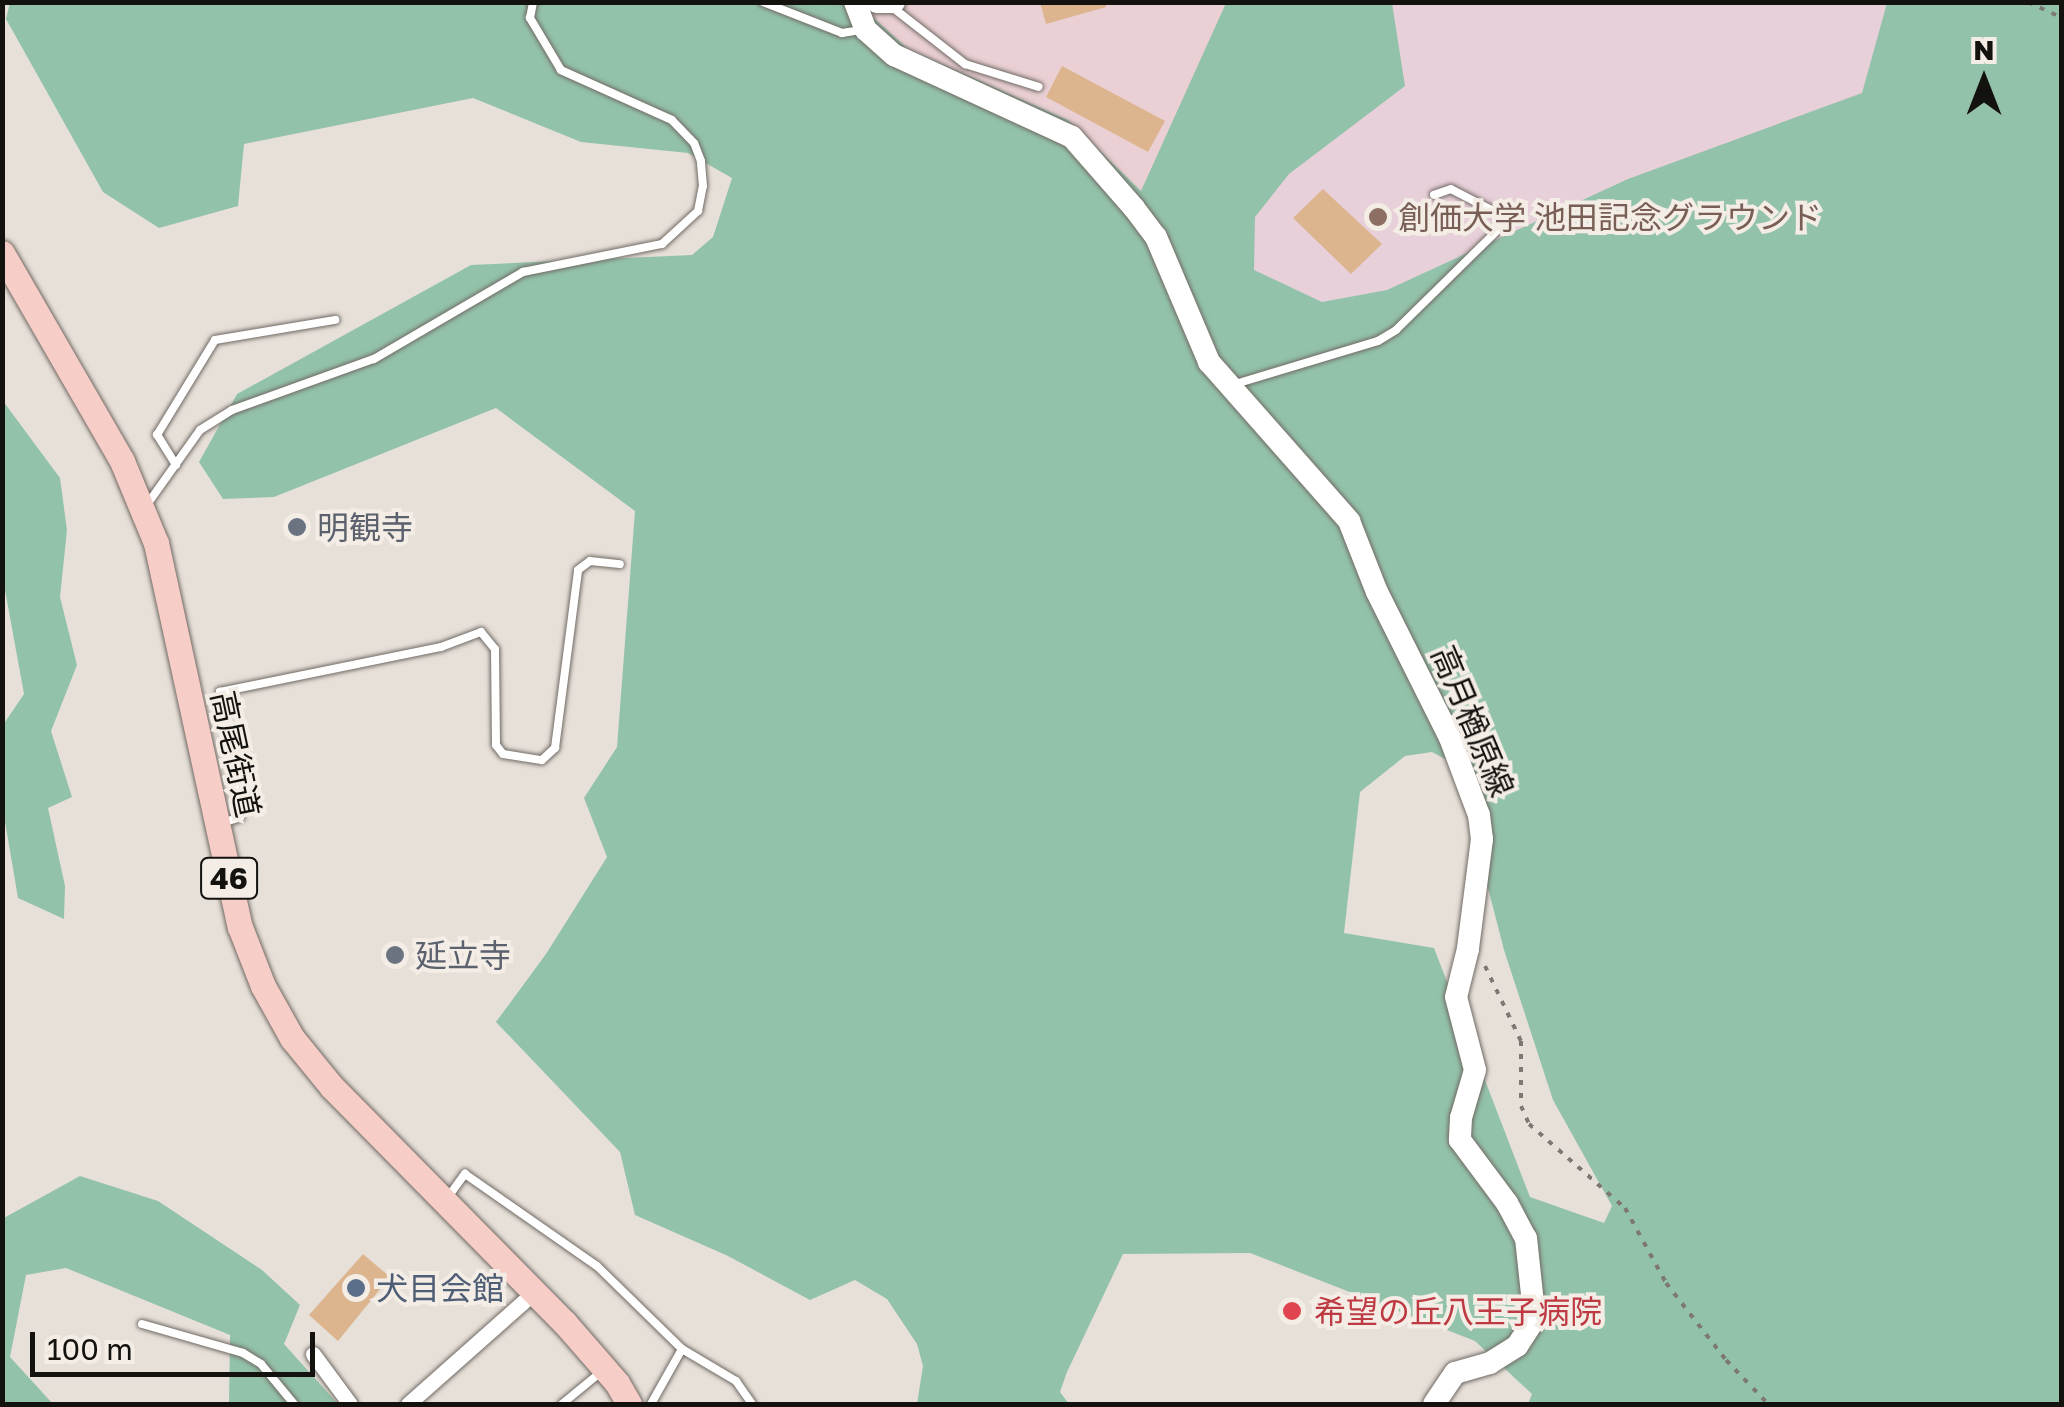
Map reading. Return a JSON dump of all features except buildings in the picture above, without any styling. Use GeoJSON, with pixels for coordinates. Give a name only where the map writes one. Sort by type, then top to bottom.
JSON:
{"type":"FeatureCollection","features":[{"type":"Feature","properties":{"kind":"main road"},"geometry":{"type":"LineString","coordinates":[[855,2],[866,30]]}},
{"type":"Feature","properties":{"kind":"main road"},"geometry":{"type":"LineString","coordinates":[[877,2],[890,3]]}},
{"type":"Feature","properties":{"kind":"main road","name":"高月楢原線"},"geometry":{"type":"LineString","coordinates":[[866,30],[894,55],[1072,138],[1156,237],[1197,341],[1226,386],[1349,521],[1377,592],[1450,738],[1480,815],[1482,839],[1468,949],[1456,998],[1475,1080],[1461,1118],[1460,1140],[1507,1203],[1526,1238],[1532,1322],[1507,1356],[1454,1373],[1434,1404]]}},
{"type":"Feature","properties":{"kind":"main road","name":"高尾街道"},"geometry":{"type":"LineString","coordinates":[[2,253],[97,413],[144,510],[166,575],[240,926],[263,986],[292,1038],[332,1087],[534,1292],[605,1369],[629,1404]]}},
{"type":"Feature","properties":{"kind":"street"},"geometry":{"type":"LineString","coordinates":[[408,1404],[534,1292]]}},
{"type":"Feature","properties":{"kind":"street"},"geometry":{"type":"LineString","coordinates":[[313,1354],[350,1404]]}},
{"type":"Feature","properties":{"kind":"lane"},"geometry":{"type":"LineString","coordinates":[[144,510],[200,430],[232,410],[374,359],[523,272],[662,244],[698,211],[704,186],[694,143],[672,120],[561,70],[530,18],[533,2]]}},
{"type":"Feature","properties":{"kind":"lane"},"geometry":{"type":"LineString","coordinates":[[762,2],[842,34],[866,30]]}},
{"type":"Feature","properties":{"kind":"lane"},"geometry":{"type":"LineString","coordinates":[[890,3],[965,64],[1039,87]]}},
{"type":"Feature","properties":{"kind":"lane"},"geometry":{"type":"LineString","coordinates":[[1226,386],[1378,341],[1396,330],[1509,220],[1451,189],[1434,195]]}},
{"type":"Feature","properties":{"kind":"lane"},"geometry":{"type":"LineString","coordinates":[[176,465],[157,435],[215,340],[334,320]]}},
{"type":"Feature","properties":{"kind":"lane"},"geometry":{"type":"LineString","coordinates":[[217,824],[240,816],[220,692],[441,647],[481,632],[495,649],[496,745],[504,754],[542,760],[555,748],[578,570],[590,561],[620,564]]}},
{"type":"Feature","properties":{"kind":"lane"},"geometry":{"type":"LineString","coordinates":[[444,1201],[466,1174],[597,1266],[682,1349],[736,1381],[752,1404]]}},
{"type":"Feature","properties":{"kind":"lane"},"geometry":{"type":"LineString","coordinates":[[142,1324],[243,1353],[261,1364],[294,1404]]}},
{"type":"Feature","properties":{"kind":"lane"},"geometry":{"type":"LineString","coordinates":[[651,1404],[682,1349]]}},
{"type":"Feature","properties":{"kind":"lane"},"geometry":{"type":"LineString","coordinates":[[562,1404],[605,1369]]}},
{"type":"Feature","properties":{"kind":"path"},"geometry":{"type":"LineString","coordinates":[[2028,2],[2062,18]]}},
{"type":"Feature","properties":{"kind":"path"},"geometry":{"type":"LineString","coordinates":[[1468,949],[1483,962],[1515,1022],[1521,1041],[1521,1106],[1529,1124],[1625,1208],[1666,1282],[1768,1404]]}},
{"type":"Feature","properties":{"kind":"shaded area"},"geometry":{"type":"Polygon","coordinates":[[[911,2],[1226,3],[1142,192],[1068,120],[908,49],[864,10],[911,2]]]}},
{"type":"Feature","properties":{"kind":"shaded area","name":"創価大学 池田記念グラウンド"},"geometry":{"type":"Polygon","coordinates":[[[2015,2],[2061,27],[1242,378],[1249,3],[2015,2]]]}},
{"type":"Feature","properties":{"kind":"green space"},"geometry":{"type":"Polygon","coordinates":[[[10,2],[911,3],[865,10],[908,49],[1068,120],[1141,191],[1226,3],[1392,3],[1405,86],[1289,174],[1255,217],[1254,270],[1322,302],[1387,290],[1628,179],[1862,93],[1887,3],[2061,3],[2061,1404],[1528,1404],[1532,1394],[1475,1341],[1250,1253],[1123,1254],[1067,1372],[1060,1392],[1069,1404],[917,1404],[923,1366],[917,1344],[887,1299],[855,1280],[810,1300],[728,1256],[635,1215],[620,1152],[496,1022],[546,954],[607,857],[584,798],[617,747],[635,511],[496,408],[274,497],[223,499],[199,462],[237,394],[471,265],[692,255],[713,237],[732,178],[688,153],[581,142],[473,98],[244,144],[238,206],[159,228],[103,192],[6,19],[10,2]],[[1432,752],[1405,756],[1360,792],[1344,933],[1434,948],[1530,1197],[1604,1223],[1612,1206],[1553,1100],[1504,950],[1480,857],[1475,775],[1432,752]]]}},
{"type":"Feature","properties":{"kind":"green space"},"geometry":{"type":"Polygon","coordinates":[[[3,401],[60,478],[67,530],[60,597],[77,665],[51,731],[72,797],[48,808],[65,886],[64,919],[18,898],[3,810],[3,725],[24,694],[3,579],[3,401]]]}},
{"type":"Feature","properties":{"kind":"green space"},"geometry":{"type":"Polygon","coordinates":[[[80,1176],[158,1201],[262,1270],[300,1305],[284,1344],[338,1404],[229,1404],[230,1335],[66,1268],[26,1275],[10,1357],[53,1404],[3,1404],[2,1219],[80,1176]]]}},
{"type":"Feature","properties":{"kind":"place","name":"創価大学 池田記念グラウンド"},"geometry":{"type":"Point","coordinates":[1378,217]}},
{"type":"Feature","properties":{"kind":"place","name":"明観寺"},"geometry":{"type":"Point","coordinates":[297,527]}},
{"type":"Feature","properties":{"kind":"place","name":"延立寺"},"geometry":{"type":"Point","coordinates":[395,955]}},
{"type":"Feature","properties":{"kind":"place","name":"犬目会館"},"geometry":{"type":"Point","coordinates":[356,1288]}},
{"type":"Feature","properties":{"kind":"place","name":"希望の丘八王子病院"},"geometry":{"type":"Point","coordinates":[1292,1311]}}]}
